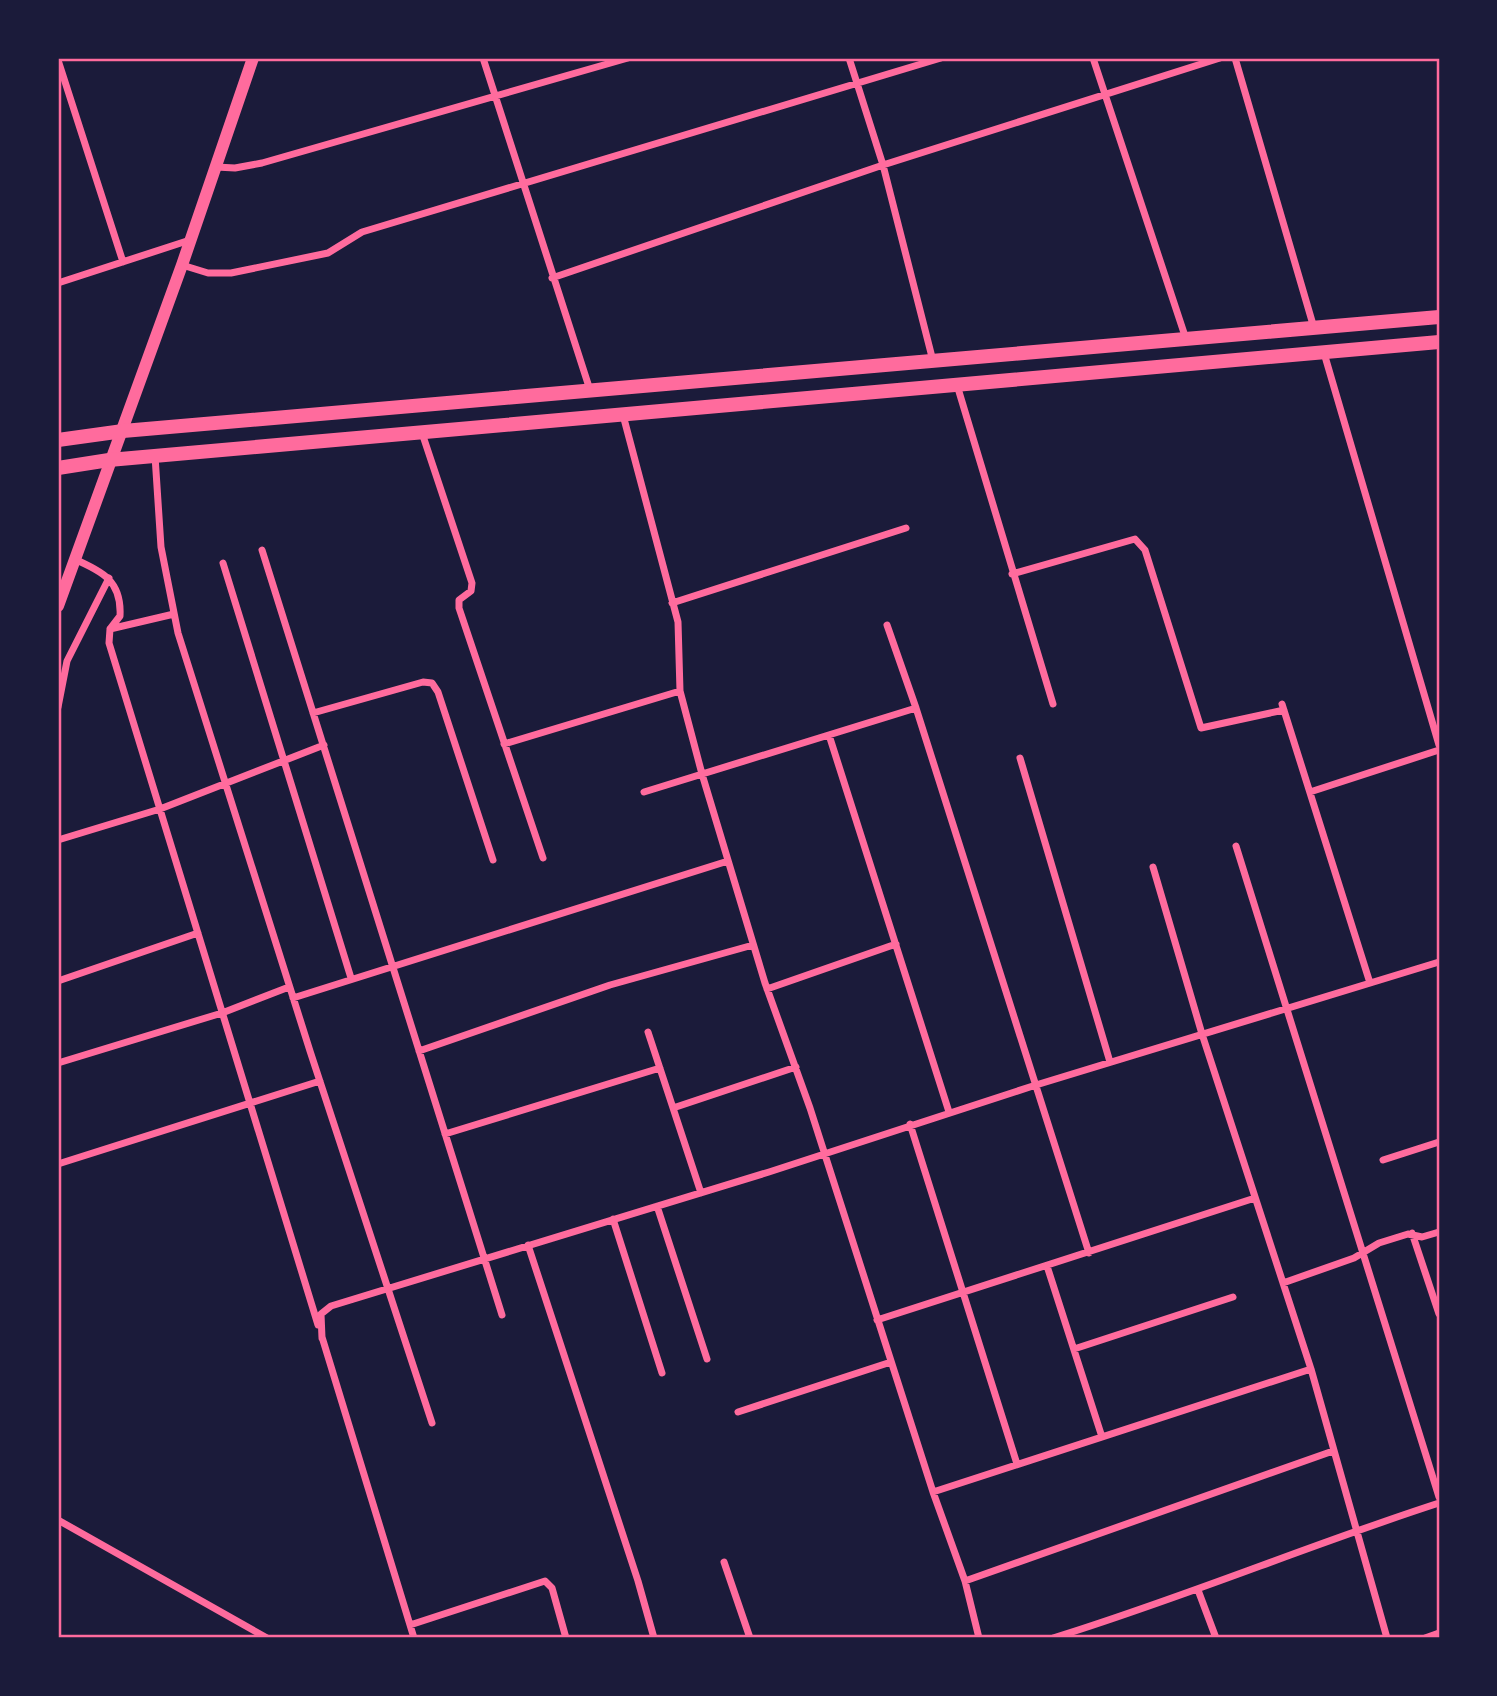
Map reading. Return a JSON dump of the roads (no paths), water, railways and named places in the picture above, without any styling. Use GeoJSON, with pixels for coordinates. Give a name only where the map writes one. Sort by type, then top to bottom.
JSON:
{"type":"FeatureCollection","features":[{"type":"Feature","properties":{"kind":"highway"},"geometry":{"type":"LineString","coordinates":[[58,440],[123,431],[1439,317]]}},
{"type":"Feature","properties":{"kind":"highway"},"geometry":{"type":"LineString","coordinates":[[58,468],[109,460],[1439,342]]}},
{"type":"Feature","properties":{"kind":"main road"},"geometry":{"type":"LineString","coordinates":[[58,606],[191,240],[253,58]]}},
{"type":"Feature","properties":{"kind":"street"},"geometry":{"type":"LineString","coordinates":[[483,58],[590,391]]}},
{"type":"Feature","properties":{"kind":"street"},"geometry":{"type":"LineString","coordinates":[[216,167],[235,168],[262,163],[628,58]]}},
{"type":"Feature","properties":{"kind":"street"},"geometry":{"type":"LineString","coordinates":[[849,58],[883,165],[933,362]]}},
{"type":"Feature","properties":{"kind":"street"},"geometry":{"type":"LineString","coordinates":[[182,265],[208,273],[231,273],[328,253],[362,232],[941,58]]}},
{"type":"Feature","properties":{"kind":"street"},"geometry":{"type":"LineString","coordinates":[[1093,58],[1186,340]]}},
{"type":"Feature","properties":{"kind":"street"},"geometry":{"type":"LineString","coordinates":[[552,278],[883,165],[1220,58]]}},
{"type":"Feature","properties":{"kind":"street"},"geometry":{"type":"LineString","coordinates":[[1235,58],[1314,328]]}},
{"type":"Feature","properties":{"kind":"street"},"geometry":{"type":"LineString","coordinates":[[58,60],[123,262]]}},
{"type":"Feature","properties":{"kind":"street"},"geometry":{"type":"LineString","coordinates":[[58,283],[191,240]]}},
{"type":"Feature","properties":{"kind":"street"},"geometry":{"type":"LineString","coordinates":[[1310,793],[1439,747],[1324,353]]}},
{"type":"Feature","properties":{"kind":"street"},"geometry":{"type":"LineString","coordinates":[[957,385],[1053,704]]}},
{"type":"Feature","properties":{"kind":"street"},"geometry":{"type":"LineString","coordinates":[[623,415],[678,622],[680,691],[702,774],[767,989],[796,1067],[933,1492],[965,1581],[979,1638]]}},
{"type":"Feature","properties":{"kind":"street"},"geometry":{"type":"LineString","coordinates":[[422,432],[472,583],[471,591],[459,600],[459,608],[543,859]]}},
{"type":"Feature","properties":{"kind":"street"},"geometry":{"type":"LineString","coordinates":[[155,456],[161,547],[174,614],[289,987],[432,1423]]}},
{"type":"Feature","properties":{"kind":"street"},"geometry":{"type":"LineString","coordinates":[[672,603],[906,528]]}},
{"type":"Feature","properties":{"kind":"street"},"geometry":{"type":"LineString","coordinates":[[1012,574],[1135,539],[1145,550],[1201,728],[1283,707],[1370,984]]}},
{"type":"Feature","properties":{"kind":"street"},"geometry":{"type":"LineString","coordinates":[[262,550],[502,1315]]}},
{"type":"Feature","properties":{"kind":"street"},"geometry":{"type":"LineString","coordinates":[[74,559],[99,569],[109,578],[120,611],[110,629],[108,643],[414,1638]]}},
{"type":"Feature","properties":{"kind":"street"},"geometry":{"type":"LineString","coordinates":[[223,563],[351,978]]}},
{"type":"Feature","properties":{"kind":"street"},"geometry":{"type":"LineString","coordinates":[[58,707],[67,661],[109,578]]}},
{"type":"Feature","properties":{"kind":"street"},"geometry":{"type":"LineString","coordinates":[[110,629],[174,614]]}},
{"type":"Feature","properties":{"kind":"street"},"geometry":{"type":"LineString","coordinates":[[887,625],[916,708],[1089,1253]]}},
{"type":"Feature","properties":{"kind":"street"},"geometry":{"type":"LineString","coordinates":[[313,713],[423,681],[432,683],[438,692],[493,860]]}},
{"type":"Feature","properties":{"kind":"street"},"geometry":{"type":"LineString","coordinates":[[504,744],[680,691]]}},
{"type":"Feature","properties":{"kind":"street"},"geometry":{"type":"LineString","coordinates":[[644,792],[916,708]]}},
{"type":"Feature","properties":{"kind":"street"},"geometry":{"type":"LineString","coordinates":[[829,735],[949,1112]]}},
{"type":"Feature","properties":{"kind":"street"},"geometry":{"type":"LineString","coordinates":[[58,840],[160,809],[324,745]]}},
{"type":"Feature","properties":{"kind":"street"},"geometry":{"type":"LineString","coordinates":[[1020,758],[1110,1062]]}},
{"type":"Feature","properties":{"kind":"street"},"geometry":{"type":"LineString","coordinates":[[1236,846],[1439,1497]]}},
{"type":"Feature","properties":{"kind":"street"},"geometry":{"type":"LineString","coordinates":[[293,998],[392,964],[728,861]]}},
{"type":"Feature","properties":{"kind":"street"},"geometry":{"type":"LineString","coordinates":[[1153,867],[1202,1034],[1311,1369],[1387,1638]]}},
{"type":"Feature","properties":{"kind":"street"},"geometry":{"type":"LineString","coordinates":[[58,981],[198,933]]}},
{"type":"Feature","properties":{"kind":"street"},"geometry":{"type":"LineString","coordinates":[[767,989],[896,944]]}},
{"type":"Feature","properties":{"kind":"street"},"geometry":{"type":"LineString","coordinates":[[419,1051],[610,985],[753,945]]}},
{"type":"Feature","properties":{"kind":"street"},"geometry":{"type":"LineString","coordinates":[[322,1338],[321,1314],[326,1308],[701,1193],[909,1124],[1439,962]]}},
{"type":"Feature","properties":{"kind":"street"},"geometry":{"type":"LineString","coordinates":[[58,1063],[222,1013],[289,987]]}},
{"type":"Feature","properties":{"kind":"street"},"geometry":{"type":"LineString","coordinates":[[648,1032],[701,1193]]}},
{"type":"Feature","properties":{"kind":"street"},"geometry":{"type":"LineString","coordinates":[[673,1108],[796,1067]]}},
{"type":"Feature","properties":{"kind":"street"},"geometry":{"type":"LineString","coordinates":[[445,1134],[660,1068]]}},
{"type":"Feature","properties":{"kind":"street"},"geometry":{"type":"LineString","coordinates":[[58,1164],[320,1082]]}},
{"type":"Feature","properties":{"kind":"street"},"geometry":{"type":"LineString","coordinates":[[909,1124],[1017,1464]]}},
{"type":"Feature","properties":{"kind":"street"},"geometry":{"type":"LineString","coordinates":[[1383,1160],[1439,1142]]}},
{"type":"Feature","properties":{"kind":"street"},"geometry":{"type":"LineString","coordinates":[[877,1320],[1255,1198]]}},
{"type":"Feature","properties":{"kind":"street"},"geometry":{"type":"LineString","coordinates":[[657,1206],[706,1359]]}},
{"type":"Feature","properties":{"kind":"street"},"geometry":{"type":"LineString","coordinates":[[613,1219],[662,1373]]}},
{"type":"Feature","properties":{"kind":"street"},"geometry":{"type":"LineString","coordinates":[[1283,1283],[1364,1252],[1373,1245],[1412,1233],[1422,1237],[1439,1232]]}},
{"type":"Feature","properties":{"kind":"street"},"geometry":{"type":"LineString","coordinates":[[1412,1233],[1439,1314]]}},
{"type":"Feature","properties":{"kind":"street"},"geometry":{"type":"LineString","coordinates":[[528,1245],[638,1581],[654,1638]]}},
{"type":"Feature","properties":{"kind":"street"},"geometry":{"type":"LineString","coordinates":[[1047,1266],[1102,1437]]}},
{"type":"Feature","properties":{"kind":"street"},"geometry":{"type":"LineString","coordinates":[[1074,1349],[1233,1297]]}},
{"type":"Feature","properties":{"kind":"street"},"geometry":{"type":"LineString","coordinates":[[738,1412],[891,1362]]}},
{"type":"Feature","properties":{"kind":"street"},"geometry":{"type":"LineString","coordinates":[[933,1492],[1311,1369]]}},
{"type":"Feature","properties":{"kind":"street"},"geometry":{"type":"LineString","coordinates":[[965,1581],[1334,1451]]}},
{"type":"Feature","properties":{"kind":"street"},"geometry":{"type":"LineString","coordinates":[[1053,1638],[1198,1590],[1355,1530],[1439,1503]]}},
{"type":"Feature","properties":{"kind":"street"},"geometry":{"type":"LineString","coordinates":[[58,1520],[267,1638]]}},
{"type":"Feature","properties":{"kind":"street"},"geometry":{"type":"LineString","coordinates":[[724,1562],[750,1638]]}},
{"type":"Feature","properties":{"kind":"street"},"geometry":{"type":"LineString","coordinates":[[410,1625],[545,1581],[552,1588],[566,1638]]}},
{"type":"Feature","properties":{"kind":"street"},"geometry":{"type":"LineString","coordinates":[[1198,1590],[1216,1638]]}},
{"type":"Feature","properties":{"kind":"street"},"geometry":{"type":"LineString","coordinates":[[1425,1638],[1439,1633]]}}]}
